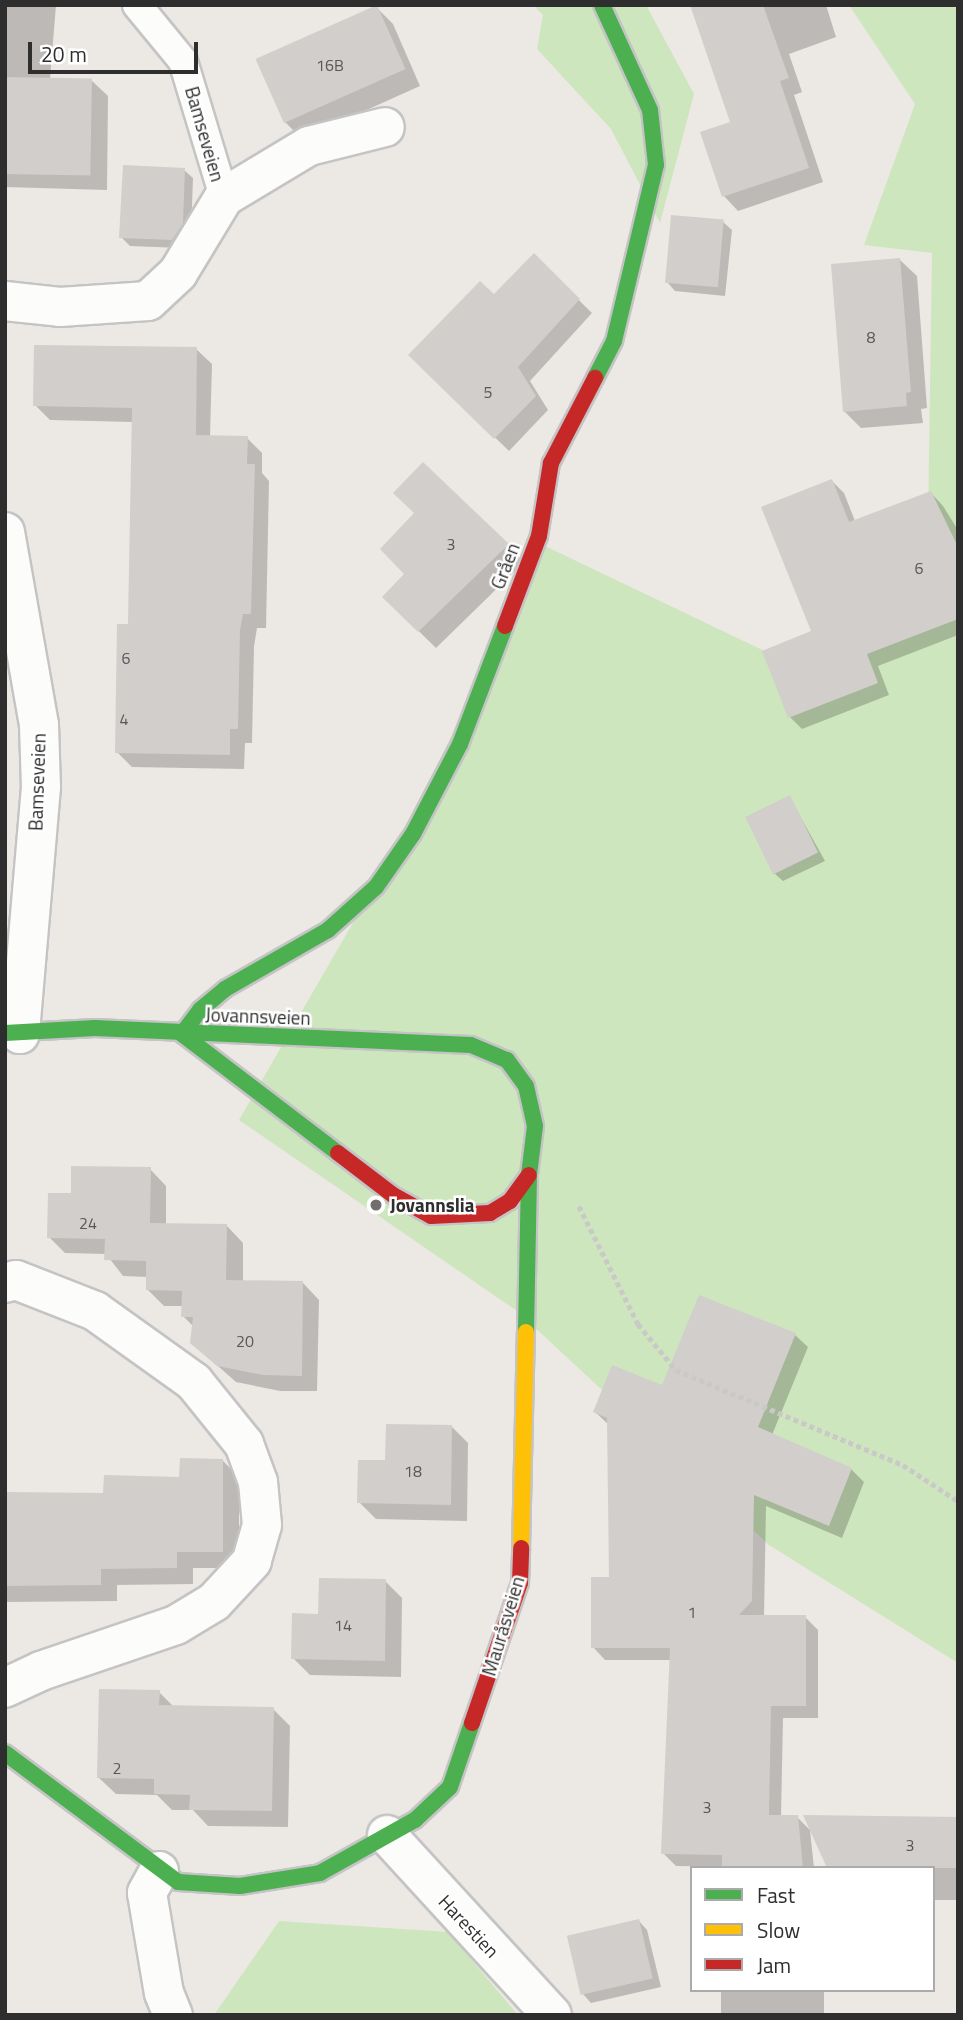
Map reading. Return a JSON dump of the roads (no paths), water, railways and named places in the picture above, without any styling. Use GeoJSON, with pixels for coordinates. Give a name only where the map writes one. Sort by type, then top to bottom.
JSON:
{"type":"FeatureCollection","features":[{"type":"Feature","properties":{"kind":"street","name":"Gråen"},"geometry":{"type":"LineString","coordinates":[[182,1034],[200,1010],[225,989],[328,930],[376,887],[414,834],[460,744],[539,536],[551,463],[614,341],[651,201],[656,165],[650,110],[604,9]]}},
{"type":"Feature","properties":{"kind":"street"},"geometry":{"type":"LineString","coordinates":[[5,301],[60,307],[148,301],[178,273],[223,197],[309,146],[385,127]]}},
{"type":"Feature","properties":{"kind":"street","name":"Bamseveien"},"geometry":{"type":"LineString","coordinates":[[5,532],[39,724],[41,787],[13,1034]]}},
{"type":"Feature","properties":{"kind":"street","name":"Jovannsveien"},"geometry":{"type":"LineString","coordinates":[[13,1034],[95,1028],[471,1045],[507,1060]]}},
{"type":"Feature","properties":{"kind":"street"},"geometry":{"type":"LineString","coordinates":[[182,1034],[393,1195],[431,1216],[490,1213],[510,1201],[529,1175]]}},
{"type":"Feature","properties":{"kind":"street","name":"Mauråsveien"},"geometry":{"type":"LineString","coordinates":[[5,1753],[159,1871],[178,1882],[240,1885],[320,1873],[415,1820],[450,1787],[520,1583],[529,1175],[535,1126],[526,1086],[507,1060]]}},
{"type":"Feature","properties":{"kind":"street"},"geometry":{"type":"LineString","coordinates":[[5,1283],[16,1280],[95,1311],[194,1382],[243,1444],[258,1482],[262,1525],[252,1562],[214,1602],[176,1625],[41,1671],[5,1688]]}},
{"type":"Feature","properties":{"kind":"street","name":"Harestien"},"geometry":{"type":"LineString","coordinates":[[387,1835],[552,2015]]}},
{"type":"Feature","properties":{"kind":"street"},"geometry":{"type":"LineString","coordinates":[[159,1871],[146,1893],[164,1993],[173,2015]]}},
{"type":"Feature","properties":{"kind":"lane","name":"Bamseveien"},"geometry":{"type":"LineString","coordinates":[[137,5],[183,61],[223,197]]}},
{"type":"Feature","properties":{"kind":"place","name":"Jovannslia"},"geometry":{"type":"Point","coordinates":[376,1205]}}]}
